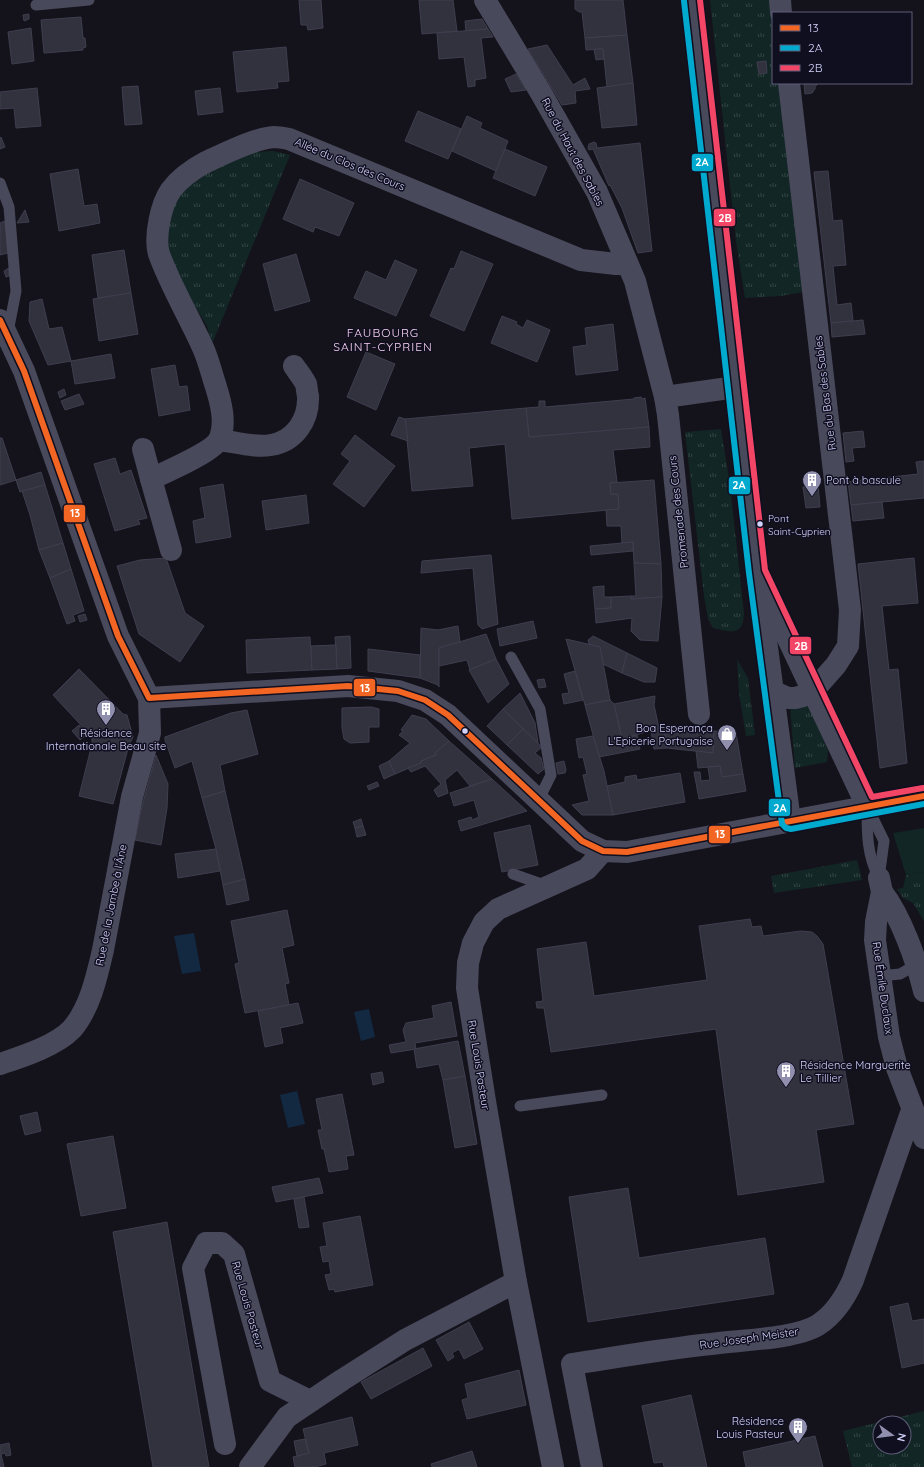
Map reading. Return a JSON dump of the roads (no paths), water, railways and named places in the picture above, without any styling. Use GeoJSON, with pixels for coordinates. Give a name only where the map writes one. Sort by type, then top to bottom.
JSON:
{"type":"FeatureCollection","features":[{"type":"Feature","properties":{"kind":"street","name":"Rue du Haut des Sables"},"geometry":{"type":"LineString","coordinates":[[485,0],[541,93],[597,192],[626,264],[635,281],[643,312]]}},
{"type":"Feature","properties":{"kind":"street"},"geometry":{"type":"LineString","coordinates":[[692,0],[757,572],[790,821]]}},
{"type":"Feature","properties":{"kind":"street"},"geometry":{"type":"LineString","coordinates":[[780,0],[781,12]]}},
{"type":"Feature","properties":{"kind":"street","name":"Rue du Bas des Sables"},"geometry":{"type":"LineString","coordinates":[[789,84],[850,610],[848,646],[836,665],[813,691]]}},
{"type":"Feature","properties":{"kind":"street","name":"Allée du Clos des Cours"},"geometry":{"type":"LineString","coordinates":[[219,440],[222,432],[220,401],[205,351],[183,307],[159,253],[158,235],[160,218],[170,191],[183,177],[196,168],[219,156],[266,138],[275,137],[289,139],[581,260],[626,264]]}},
{"type":"Feature","properties":{"kind":"street","name":"Promenade des Cours"},"geometry":{"type":"LineString","coordinates":[[643,312],[665,397],[668,415],[699,714]]}},
{"type":"Feature","properties":{"kind":"street"},"geometry":{"type":"LineString","coordinates":[[4,328],[24,372],[118,636],[149,698],[348,686],[398,691],[426,700],[448,715],[582,841],[603,851],[627,852],[924,796]]}},
{"type":"Feature","properties":{"kind":"street"},"geometry":{"type":"LineString","coordinates":[[151,479],[211,448],[219,440],[263,446],[280,442],[295,433],[304,420],[308,406],[306,385],[294,366]]}},
{"type":"Feature","properties":{"kind":"street"},"geometry":{"type":"LineString","coordinates":[[665,397],[736,387]]}},
{"type":"Feature","properties":{"kind":"street"},"geometry":{"type":"LineString","coordinates":[[143,449],[171,550]]}},
{"type":"Feature","properties":{"kind":"street"},"geometry":{"type":"LineString","coordinates":[[757,572],[867,806]]}},
{"type":"Feature","properties":{"kind":"street"},"geometry":{"type":"LineString","coordinates":[[772,691],[788,698],[795,698],[813,691]]}},
{"type":"Feature","properties":{"kind":"street","name":"Rue de la Jambe à l'Âne"},"geometry":{"type":"LineString","coordinates":[[0,1064],[35,1052],[58,1039],[71,1030],[86,1005],[98,972],[132,797],[150,733],[149,698]]}},
{"type":"Feature","properties":{"kind":"street","name":"Rue Louis Pasteur"},"geometry":{"type":"LineString","coordinates":[[553,1467],[516,1282],[485,1101],[467,988],[468,963],[473,943],[484,922],[498,909],[586,869],[603,851]]}},
{"type":"Feature","properties":{"kind":"street"},"geometry":{"type":"LineString","coordinates":[[881,885],[916,951],[924,991]]}},
{"type":"Feature","properties":{"kind":"street","name":"Rue Émile Duclaux"},"geometry":{"type":"LineString","coordinates":[[881,885],[875,940],[889,1038],[897,1068],[924,1138]]}},
{"type":"Feature","properties":{"kind":"street","name":"Rue Joseph Meister"},"geometry":{"type":"LineString","coordinates":[[592,1467],[572,1364],[710,1344],[795,1334],[818,1326],[833,1313],[845,1298],[854,1280],[912,1110]]}},
{"type":"Feature","properties":{"kind":"street","name":"Rue Louis Pasteur"},"geometry":{"type":"LineString","coordinates":[[225,1444],[193,1268],[206,1243],[222,1243],[234,1254],[270,1381],[310,1401]]}},
{"type":"Feature","properties":{"kind":"street"},"geometry":{"type":"LineString","coordinates":[[250,1467],[287,1417],[310,1401],[405,1340],[516,1282]]}},
{"type":"Feature","properties":{"kind":"lane"},"geometry":{"type":"LineString","coordinates":[[36,5],[89,0]]}},
{"type":"Feature","properties":{"kind":"lane"},"geometry":{"type":"LineString","coordinates":[[0,183],[9,207],[16,290],[4,328]]}},
{"type":"Feature","properties":{"kind":"lane"},"geometry":{"type":"LineString","coordinates":[[511,657],[540,709],[551,775],[538,801]]}},
{"type":"Feature","properties":{"kind":"lane"},"geometry":{"type":"LineString","coordinates":[[867,806],[868,843],[873,867],[881,885]]}},
{"type":"Feature","properties":{"kind":"lane"},"geometry":{"type":"LineString","coordinates":[[867,806],[884,841],[881,885]]}},
{"type":"Feature","properties":{"kind":"lane"},"geometry":{"type":"LineString","coordinates":[[513,874],[548,886]]}},
{"type":"Feature","properties":{"kind":"lane"},"geometry":{"type":"LineString","coordinates":[[880,976],[900,974],[916,951]]}},
{"type":"Feature","properties":{"kind":"lane"},"geometry":{"type":"LineString","coordinates":[[520,1106],[602,1095]]}},
{"type":"Feature","properties":{"kind":"water"},"geometry":{"type":"Polygon","coordinates":[[[194,933],[201,971],[182,974],[174,936],[194,933]]]}},
{"type":"Feature","properties":{"kind":"water"},"geometry":{"type":"Polygon","coordinates":[[[369,1009],[375,1037],[361,1041],[354,1012],[369,1009]]]}},
{"type":"Feature","properties":{"kind":"water"},"geometry":{"type":"Polygon","coordinates":[[[297,1091],[305,1124],[288,1128],[280,1095],[297,1091]]]}},
{"type":"Feature","properties":{"kind":"place","name":"Pont à bascule"},"geometry":{"type":"Point","coordinates":[812,497]}},
{"type":"Feature","properties":{"kind":"place","name":"Pont Saint-Cyprien"},"geometry":{"type":"Point","coordinates":[760,524]}},
{"type":"Feature","properties":{"kind":"place","name":"Résidence Internationale Beau site"},"geometry":{"type":"Point","coordinates":[106,726]}},
{"type":"Feature","properties":{"kind":"place","name":"Boa Esperança L'Epicerie Portugaise"},"geometry":{"type":"Point","coordinates":[727,751]}},
{"type":"Feature","properties":{"kind":"place","name":"Résidence Marguerite Le Tillier"},"geometry":{"type":"Point","coordinates":[786,1088]}},
{"type":"Feature","properties":{"kind":"place","name":"Résidence Louis Pasteur"},"geometry":{"type":"Point","coordinates":[798,1444]}},
{"type":"Feature","properties":{"kind":"district","name":"FAUBOURG SAINT-CYPRIEN"},"geometry":{"type":"Point","coordinates":[383,340]}}]}
